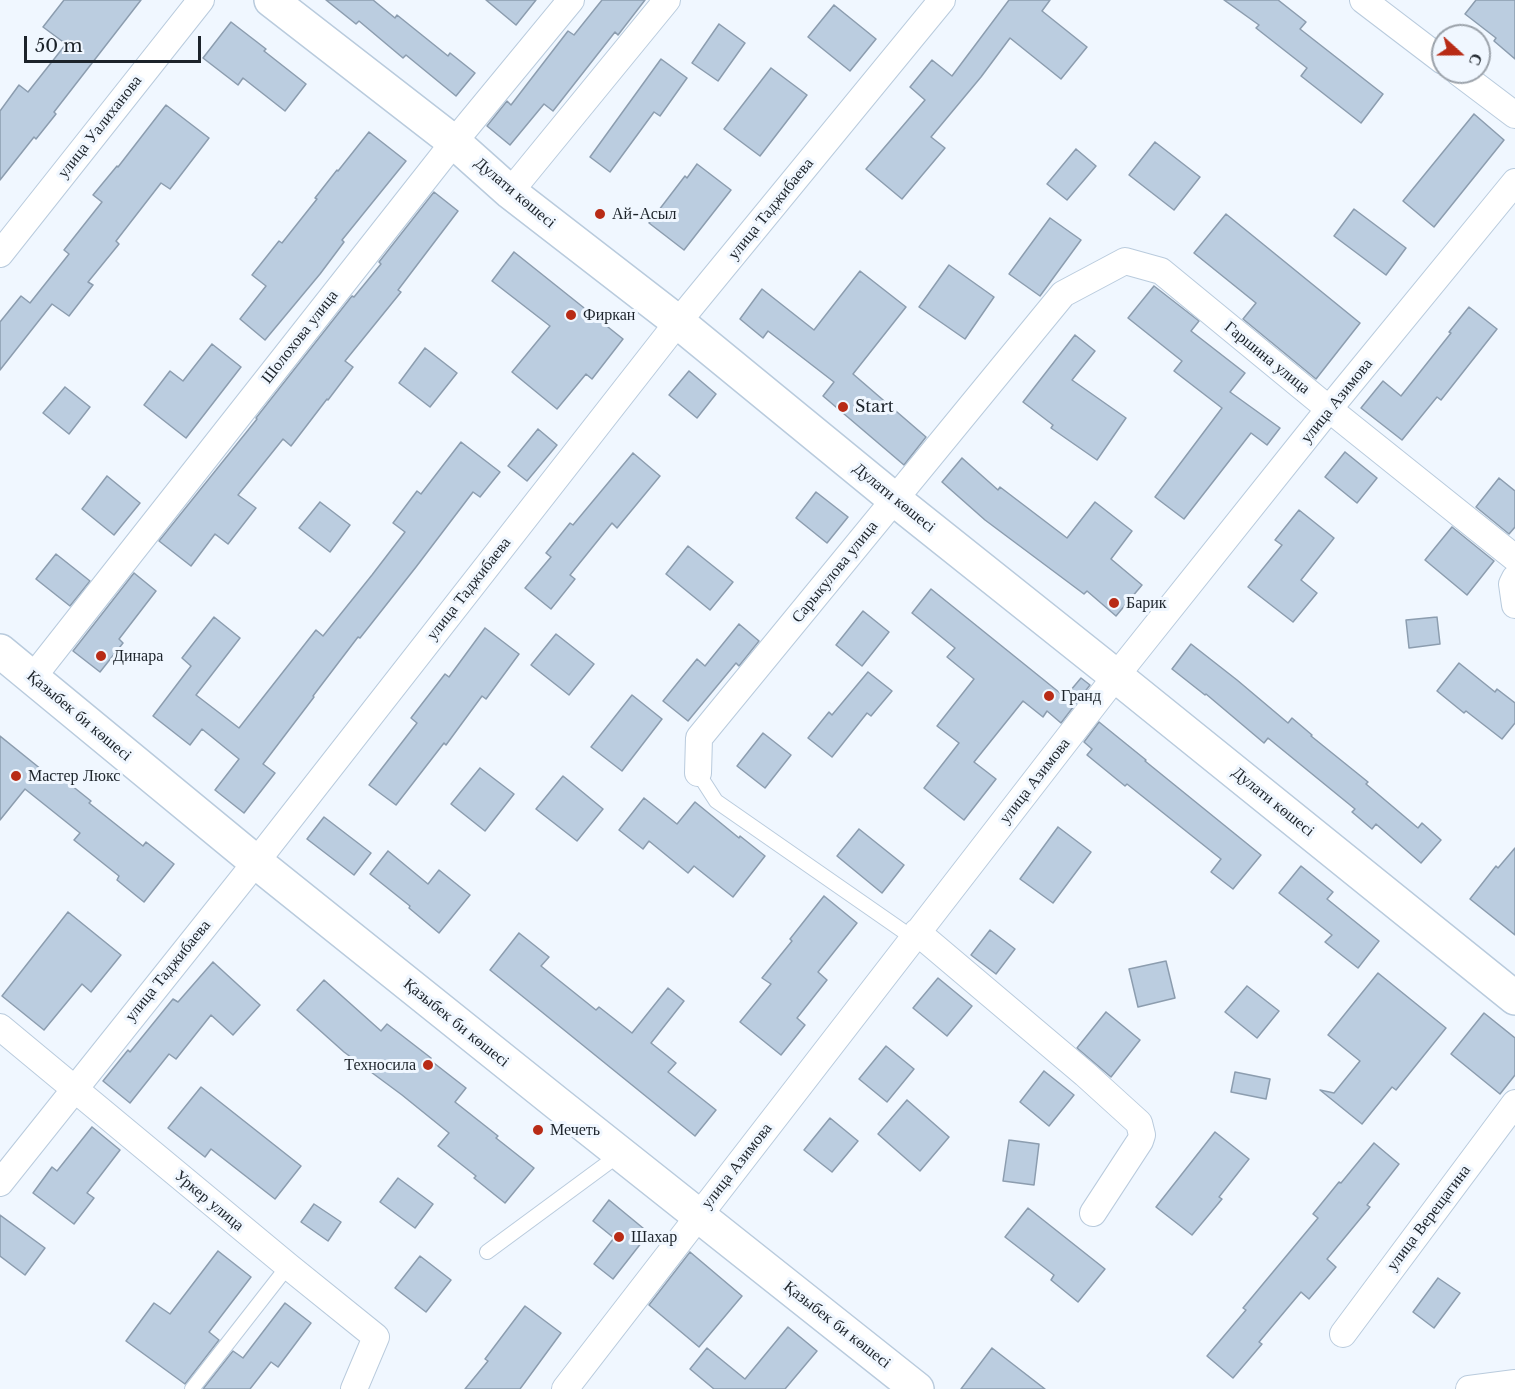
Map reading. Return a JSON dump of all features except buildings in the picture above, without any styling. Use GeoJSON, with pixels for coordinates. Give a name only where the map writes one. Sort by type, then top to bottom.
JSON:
{"type":"FeatureCollection","features":[{"type":"Feature","properties":{"kind":"main road","name":"Дулати көшесі"},"geometry":{"type":"LineString","coordinates":[[271,0],[454,142],[510,192],[678,322],[894,499],[1515,998]]}},
{"type":"Feature","properties":{"kind":"main road","name":"Қазыбек би көшесі"},"geometry":{"type":"LineString","coordinates":[[0,651],[256,862],[917,1389]]}},
{"type":"Feature","properties":{"kind":"street","name":"улица Уалиханова"},"geometry":{"type":"LineString","coordinates":[[0,254],[201,0]]}},
{"type":"Feature","properties":{"kind":"street","name":"Шолохова улица"},"geometry":{"type":"LineString","coordinates":[[33,677],[454,142],[571,0]]}},
{"type":"Feature","properties":{"kind":"street"},"geometry":{"type":"LineString","coordinates":[[510,192],[667,0]]}},
{"type":"Feature","properties":{"kind":"street","name":"улица Таджибаева"},"geometry":{"type":"LineString","coordinates":[[0,1183],[256,862],[678,322],[942,0]]}},
{"type":"Feature","properties":{"kind":"street"},"geometry":{"type":"LineString","coordinates":[[1363,0],[1431,51]]}},
{"type":"Feature","properties":{"kind":"street"},"geometry":{"type":"LineString","coordinates":[[1474,84],[1515,115]]}},
{"type":"Feature","properties":{"kind":"street","name":"улица Азимова"},"geometry":{"type":"LineString","coordinates":[[565,1389],[1116,676],[1329,409],[1515,182]]}},
{"type":"Feature","properties":{"kind":"street","name":"Гаршина улица"},"geometry":{"type":"LineString","coordinates":[[1125,261],[1161,272],[1515,558]]}},
{"type":"Feature","properties":{"kind":"street","name":"Сарыкулова улица"},"geometry":{"type":"LineString","coordinates":[[698,773],[699,738],[1063,294],[1125,261]]}},
{"type":"Feature","properties":{"kind":"street"},"geometry":{"type":"LineString","coordinates":[[1515,578],[1512,584],[1515,604]]}},
{"type":"Feature","properties":{"kind":"street"},"geometry":{"type":"LineString","coordinates":[[915,935],[1085,1074],[1139,1123],[1142,1135],[1140,1141],[1093,1213]]}},
{"type":"Feature","properties":{"kind":"street","name":"Уркер улица"},"geometry":{"type":"LineString","coordinates":[[0,1027],[376,1337],[354,1389]]}},
{"type":"Feature","properties":{"kind":"street","name":"улица Верещагина"},"geometry":{"type":"LineString","coordinates":[[1343,1334],[1515,1103]]}},
{"type":"Feature","properties":{"kind":"street"},"geometry":{"type":"LineString","coordinates":[[1469,1389],[1515,1383]]}},
{"type":"Feature","properties":{"kind":"lane"},"geometry":{"type":"LineString","coordinates":[[698,773],[716,801],[915,935]]}},
{"type":"Feature","properties":{"kind":"lane"},"geometry":{"type":"LineString","coordinates":[[487,1252],[620,1154]]}},
{"type":"Feature","properties":{"kind":"lane"},"geometry":{"type":"LineString","coordinates":[[192,1389],[288,1266]]}},
{"type":"Feature","properties":{"kind":"place","name":"Ай-Асыл"},"geometry":{"type":"Point","coordinates":[600,214]}},
{"type":"Feature","properties":{"kind":"place","name":"Фиркан"},"geometry":{"type":"Point","coordinates":[571,315]}},
{"type":"Feature","properties":{"kind":"place","name":"Start"},"geometry":{"type":"Point","coordinates":[843,407]}},
{"type":"Feature","properties":{"kind":"place","name":"Барик"},"geometry":{"type":"Point","coordinates":[1114,603]}},
{"type":"Feature","properties":{"kind":"place","name":"Динара"},"geometry":{"type":"Point","coordinates":[101,656]}},
{"type":"Feature","properties":{"kind":"place","name":"Гранд"},"geometry":{"type":"Point","coordinates":[1049,696]}},
{"type":"Feature","properties":{"kind":"place","name":"Мастер Люкс"},"geometry":{"type":"Point","coordinates":[16,776]}},
{"type":"Feature","properties":{"kind":"place","name":"Техносила"},"geometry":{"type":"Point","coordinates":[428,1065]}},
{"type":"Feature","properties":{"kind":"place","name":"Мечеть"},"geometry":{"type":"Point","coordinates":[538,1130]}},
{"type":"Feature","properties":{"kind":"place","name":"Шахар"},"geometry":{"type":"Point","coordinates":[619,1237]}}]}
